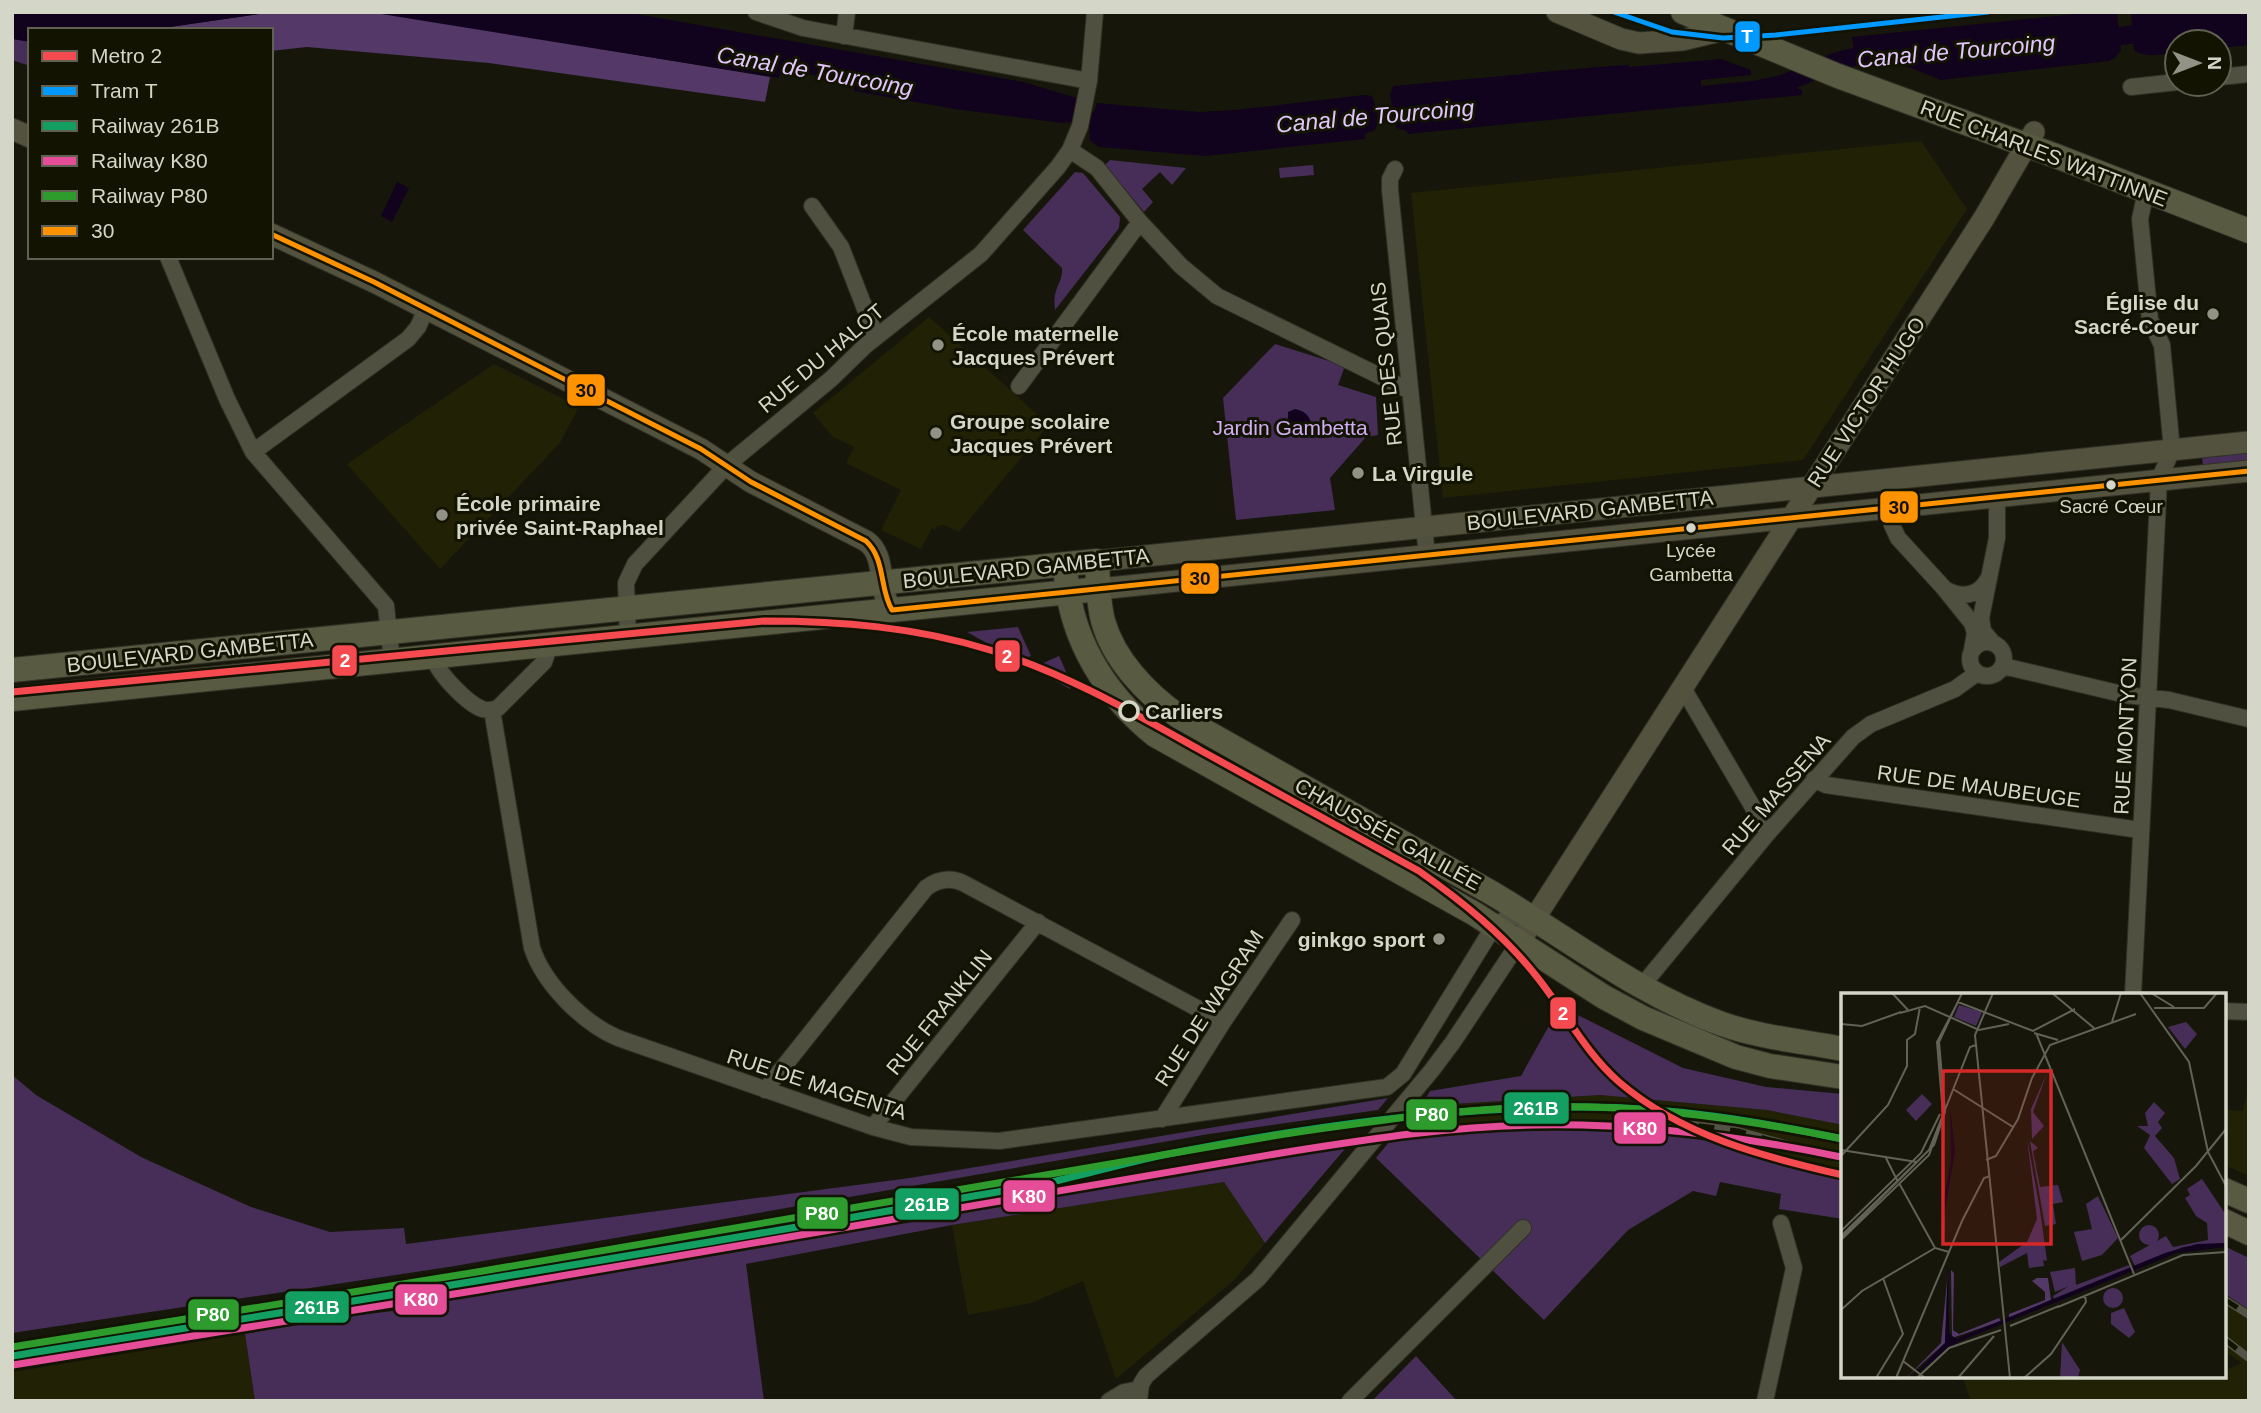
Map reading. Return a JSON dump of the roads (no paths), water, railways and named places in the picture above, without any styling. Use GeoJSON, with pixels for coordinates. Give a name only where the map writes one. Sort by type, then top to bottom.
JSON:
{"type":"FeatureCollection","features":[{"type":"Feature","properties":{"kind":"main road"},"geometry":{"type":"LineString","coordinates":[[1557,12],[1639,43],[1672,41],[1724,21]]}},
{"type":"Feature","properties":{"kind":"main road"},"geometry":{"type":"LineString","coordinates":[[1672,41],[1687,31],[1690,14],[1724,21]]}},
{"type":"Feature","properties":{"kind":"main road","name":"RUE CHARLES WATTINNE"},"geometry":{"type":"LineString","coordinates":[[1724,21],[1869,71],[2146,191],[2249,231]]}},
{"type":"Feature","properties":{"kind":"main road","name":"RUE CHARLES WATTINNE"},"geometry":{"type":"LineString","coordinates":[[1724,21],[1787,56],[1838,76],[2249,215]]}},
{"type":"Feature","properties":{"kind":"main road"},"geometry":{"type":"LineString","coordinates":[[12,129],[28,136]]}},
{"type":"Feature","properties":{"kind":"main road","name":"RUE VICTOR HUGO"},"geometry":{"type":"LineString","coordinates":[[1520,941],[1984,218],[2030,139]]}},
{"type":"Feature","properties":{"kind":"main road"},"geometry":{"type":"LineString","coordinates":[[273,235],[314,252],[701,449],[751,482],[870,543],[877,555],[883,596],[892,610]]}},
{"type":"Feature","properties":{"kind":"main road","name":"BOULEVARD GAMBETTA"},"geometry":{"type":"LineString","coordinates":[[12,670],[2249,442]]}},
{"type":"Feature","properties":{"kind":"main road","name":"BOULEVARD GAMBETTA"},"geometry":{"type":"LineString","coordinates":[[12,699],[2249,471]]}},
{"type":"Feature","properties":{"kind":"main road","name":"CHAUSSÉE GALILÉE"},"geometry":{"type":"LineString","coordinates":[[1097,561],[1104,622],[1116,649],[1135,678],[1161,703],[1534,918],[1641,987],[1698,1015],[1742,1031],[1841,1049]]}},
{"type":"Feature","properties":{"kind":"main road","name":"CHAUSSÉE GALILÉE"},"geometry":{"type":"LineString","coordinates":[[1065,564],[1074,624],[1097,672],[1126,710],[1154,735],[1520,941],[1604,997],[1643,1018],[1693,1041],[1753,1062],[1841,1077]]}},
{"type":"Feature","properties":{"kind":"main road"},"geometry":{"type":"LineString","coordinates":[[2226,1191],[2249,1201]]}},
{"type":"Feature","properties":{"kind":"main road"},"geometry":{"type":"LineString","coordinates":[[2226,1222],[2249,1233]]}},
{"type":"Feature","properties":{"kind":"street"},"geometry":{"type":"LineString","coordinates":[[757,12],[803,28],[1089,82],[1095,12]]}},
{"type":"Feature","properties":{"kind":"street"},"geometry":{"type":"LineString","coordinates":[[845,36],[847,12]]}},
{"type":"Feature","properties":{"kind":"street","name":"RUE DU HALOT"},"geometry":{"type":"LineString","coordinates":[[628,637],[626,583],[631,570],[727,465],[831,379],[876,337],[981,254],[1070,150],[1080,126],[1089,82]]}},
{"type":"Feature","properties":{"kind":"street"},"geometry":{"type":"LineString","coordinates":[[2131,87],[2163,84]]}},
{"type":"Feature","properties":{"kind":"street"},"geometry":{"type":"LineString","coordinates":[[1070,150],[1097,168],[1140,222],[1181,266],[1217,296],[1410,391]]}},
{"type":"Feature","properties":{"kind":"street","name":"RUE DES QUAIS"},"geometry":{"type":"LineString","coordinates":[[1395,169],[1390,178],[1390,190],[1427,556]]}},
{"type":"Feature","properties":{"kind":"street"},"geometry":{"type":"LineString","coordinates":[[2146,191],[2140,219],[2150,320],[2162,345],[2172,450],[2159,480]]}},
{"type":"Feature","properties":{"kind":"street"},"geometry":{"type":"LineString","coordinates":[[812,206],[841,247],[876,337]]}},
{"type":"Feature","properties":{"kind":"street"},"geometry":{"type":"LineString","coordinates":[[1019,386],[1140,222]]}},
{"type":"Feature","properties":{"kind":"street"},"geometry":{"type":"LineString","coordinates":[[169,259],[227,399],[253,453],[381,599],[387,610],[392,661]]}},
{"type":"Feature","properties":{"kind":"street"},"geometry":{"type":"LineString","coordinates":[[253,453],[408,339],[418,327],[426,309]]}},
{"type":"Feature","properties":{"kind":"street","name":"RUE MONTYON"},"geometry":{"type":"LineString","coordinates":[[2133,993],[2159,480]]}},
{"type":"Feature","properties":{"kind":"street"},"geometry":{"type":"LineString","coordinates":[[1890,507],[1892,525],[1898,538],[1972,623],[1975,633],[1971,664],[1977,673],[1990,676],[1998,673],[2003,666],[2004,655],[2000,647],[1983,631],[1981,618],[1998,531],[1997,496]]}},
{"type":"Feature","properties":{"kind":"street"},"geometry":{"type":"LineString","coordinates":[[1943,587],[1957,595],[1971,594],[1982,589],[1989,578]]}},
{"type":"Feature","properties":{"kind":"street"},"geometry":{"type":"LineString","coordinates":[[1972,650],[1981,643],[1993,643]]}},
{"type":"Feature","properties":{"kind":"street"},"geometry":{"type":"LineString","coordinates":[[434,657],[440,673],[478,706],[492,710],[498,708],[544,662],[550,645]]}},
{"type":"Feature","properties":{"kind":"street"},"geometry":{"type":"LineString","coordinates":[[2003,666],[2126,695],[2169,699],[2249,719]]}},
{"type":"Feature","properties":{"kind":"street","name":"RUE MASSENA"},"geometry":{"type":"LineString","coordinates":[[1641,987],[1814,779],[1860,730],[1955,689],[1977,673]]}},
{"type":"Feature","properties":{"kind":"street"},"geometry":{"type":"LineString","coordinates":[[1683,688],[1768,833]]}},
{"type":"Feature","properties":{"kind":"street","name":"RUE DE MAGENTA"},"geometry":{"type":"LineString","coordinates":[[492,710],[534,955],[581,1016],[604,1031],[765,1090],[873,1127],[911,1137],[990,1141],[1381,1088],[1392,1084],[1403,1074],[1494,926]]}},
{"type":"Feature","properties":{"kind":"street","name":"RUE DE MAUBEUGE"},"geometry":{"type":"LineString","coordinates":[[1814,779],[1826,785],[2140,830]]}},
{"type":"Feature","properties":{"kind":"street"},"geometry":{"type":"LineString","coordinates":[[765,1090],[917,898],[933,882],[940,880],[957,880],[1223,1022]]}},
{"type":"Feature","properties":{"kind":"street"},"geometry":{"type":"LineString","coordinates":[[1494,926],[1507,918],[1534,918]]}},
{"type":"Feature","properties":{"kind":"street","name":"RUE DE WAGRAM"},"geometry":{"type":"LineString","coordinates":[[1161,1119],[1292,920]]}},
{"type":"Feature","properties":{"kind":"street","name":"RUE FRANKLIN"},"geometry":{"type":"LineString","coordinates":[[873,1127],[1038,922]]}},
{"type":"Feature","properties":{"kind":"street"},"geometry":{"type":"LineString","coordinates":[[1109,1401],[1124,1392],[1140,1395],[1143,1380],[1150,1372],[1269,1267],[1439,1060],[1520,941]]}},
{"type":"Feature","properties":{"kind":"street"},"geometry":{"type":"LineString","coordinates":[[2226,1011],[2249,1012]]}},
{"type":"Feature","properties":{"kind":"street"},"geometry":{"type":"LineString","coordinates":[[1765,1401],[1794,1268],[1781,1223]]}},
{"type":"Feature","properties":{"kind":"street"},"geometry":{"type":"LineString","coordinates":[[1350,1401],[1523,1228]]}},
{"type":"Feature","properties":{"kind":"water"},"geometry":{"type":"Polygon","coordinates":[[[17,12],[292,12],[163,28],[28,28],[28,42],[12,39],[12,15],[17,12]]]}},
{"type":"Feature","properties":{"kind":"water"},"geometry":{"type":"Polygon","coordinates":[[[369,12],[625,12],[1023,82],[1077,98],[1075,105],[1081,107],[1081,110],[1094,112],[1097,103],[1199,112],[1364,95],[1372,96],[1376,107],[1392,105],[1390,95],[1393,86],[1609,66],[1629,67],[1721,59],[1751,70],[1751,75],[1701,80],[1701,86],[1771,79],[1802,90],[1802,95],[1408,134],[1407,131],[1397,128],[1391,119],[1378,121],[1375,130],[1365,134],[1365,139],[1205,156],[1099,147],[1090,140],[1089,122],[1062,123],[955,109],[854,91],[855,83],[782,69],[779,78],[369,12]]]}},
{"type":"Feature","properties":{"kind":"water"},"geometry":{"type":"Polygon","coordinates":[[[2094,12],[2117,13],[2121,50],[2109,61],[1941,80],[1888,59],[1884,67],[1848,53],[1854,52],[1852,37],[2094,12]]]}},
{"type":"Feature","properties":{"kind":"water"},"geometry":{"type":"Polygon","coordinates":[[[2131,12],[2249,12],[2249,45],[2233,47],[2233,28],[2163,28],[2163,54],[2144,54],[2134,50],[2131,12]]]}},
{"type":"Feature","properties":{"kind":"water"},"geometry":{"type":"Polygon","coordinates":[[[397,182],[409,188],[392,222],[381,216],[397,182]]]}},
{"type":"Feature","properties":{"kind":"water"},"geometry":{"type":"Polygon","coordinates":[[[1295,409],[1302,411],[1309,418],[1312,428],[1309,431],[1300,431],[1288,421],[1288,412],[1295,409]]]}},
{"type":"Feature","properties":{"kind":"waterway","name":"Canal de Tourcoing"},"geometry":{"type":"LineString","coordinates":[[2095,39],[2154,32]]}},
{"type":"Feature","properties":{"kind":"waterway","name":"Canal de Tourcoing"},"geometry":{"type":"LineString","coordinates":[[1762,88],[1790,81],[1840,60],[1879,54]]}},
{"type":"Feature","properties":{"kind":"railway"},"geometry":{"type":"LineString","coordinates":[[1635,1117],[1738,1131],[1841,1159]]}},
{"type":"Feature","properties":{"kind":"railway"},"geometry":{"type":"LineString","coordinates":[[2226,1300],[2249,1315]]}},
{"type":"Feature","properties":{"kind":"railway"},"geometry":{"type":"LineString","coordinates":[[2226,1341],[2249,1358]]}},
{"type":"Feature","properties":{"kind":"metro line","name":"2"},"geometry":{"type":"LineString","coordinates":[[12,692],[764,621],[878,627],[962,642],[1018,659],[1098,694],[1419,871],[1467,907],[1511,947],[1537,977],[1596,1058],[1619,1082],[1643,1101],[1669,1117],[1725,1142],[1841,1174]]}},
{"type":"Feature","properties":{"kind":"tram line","name":"T"},"geometry":{"type":"LineString","coordinates":[[1614,12],[1672,32],[1723,38],[1776,35],[1988,12]]}},
{"type":"Feature","properties":{"kind":"rail line","name":"P80"},"geometry":{"type":"LineString","coordinates":[[12,1347],[477,1272],[1285,1134],[1408,1117],[1532,1107],[1610,1108],[1727,1119],[1841,1139]]}},
{"type":"Feature","properties":{"kind":"rail line","name":"261B"},"geometry":{"type":"LineString","coordinates":[[12,1356],[808,1225],[1066,1179],[1153,1157],[1220,1144],[1375,1120],[1532,1108],[1649,1109],[1779,1126],[1841,1139]]}},
{"type":"Feature","properties":{"kind":"rail line","name":"K80"},"geometry":{"type":"LineString","coordinates":[[13,1365],[479,1290],[1287,1152],[1411,1134],[1504,1126],[1612,1126],[1727,1137],[1841,1157]]}},
{"type":"Feature","properties":{"kind":"place","name":"Église du Sacré-Coeur"},"geometry":{"type":"Point","coordinates":[2213,314]}},
{"type":"Feature","properties":{"kind":"place","name":"École maternelle Jacques Prévert"},"geometry":{"type":"Point","coordinates":[938,345]}},
{"type":"Feature","properties":{"kind":"place","name":"Groupe scolaire Jacques Prévert"},"geometry":{"type":"Point","coordinates":[936,433]}},
{"type":"Feature","properties":{"kind":"place","name":"La Virgule"},"geometry":{"type":"Point","coordinates":[1358,473]}},
{"type":"Feature","properties":{"kind":"place","name":"Sacré Cœur"},"geometry":{"type":"Point","coordinates":[2111,485]}},
{"type":"Feature","properties":{"kind":"place","name":"École primaire privée Saint-Raphael"},"geometry":{"type":"Point","coordinates":[442,515]}},
{"type":"Feature","properties":{"kind":"place","name":"Lycée Gambetta"},"geometry":{"type":"Point","coordinates":[1691,528]}},
{"type":"Feature","properties":{"kind":"place","name":"Carliers"},"geometry":{"type":"Point","coordinates":[1129,711]}},
{"type":"Feature","properties":{"kind":"place","name":"ginkgo sport"},"geometry":{"type":"Point","coordinates":[1439,939]}},
{"type":"Feature","properties":{"kind":"park label","name":"Jardin Gambetta"},"geometry":{"type":"Point","coordinates":[1290,427]}}]}
